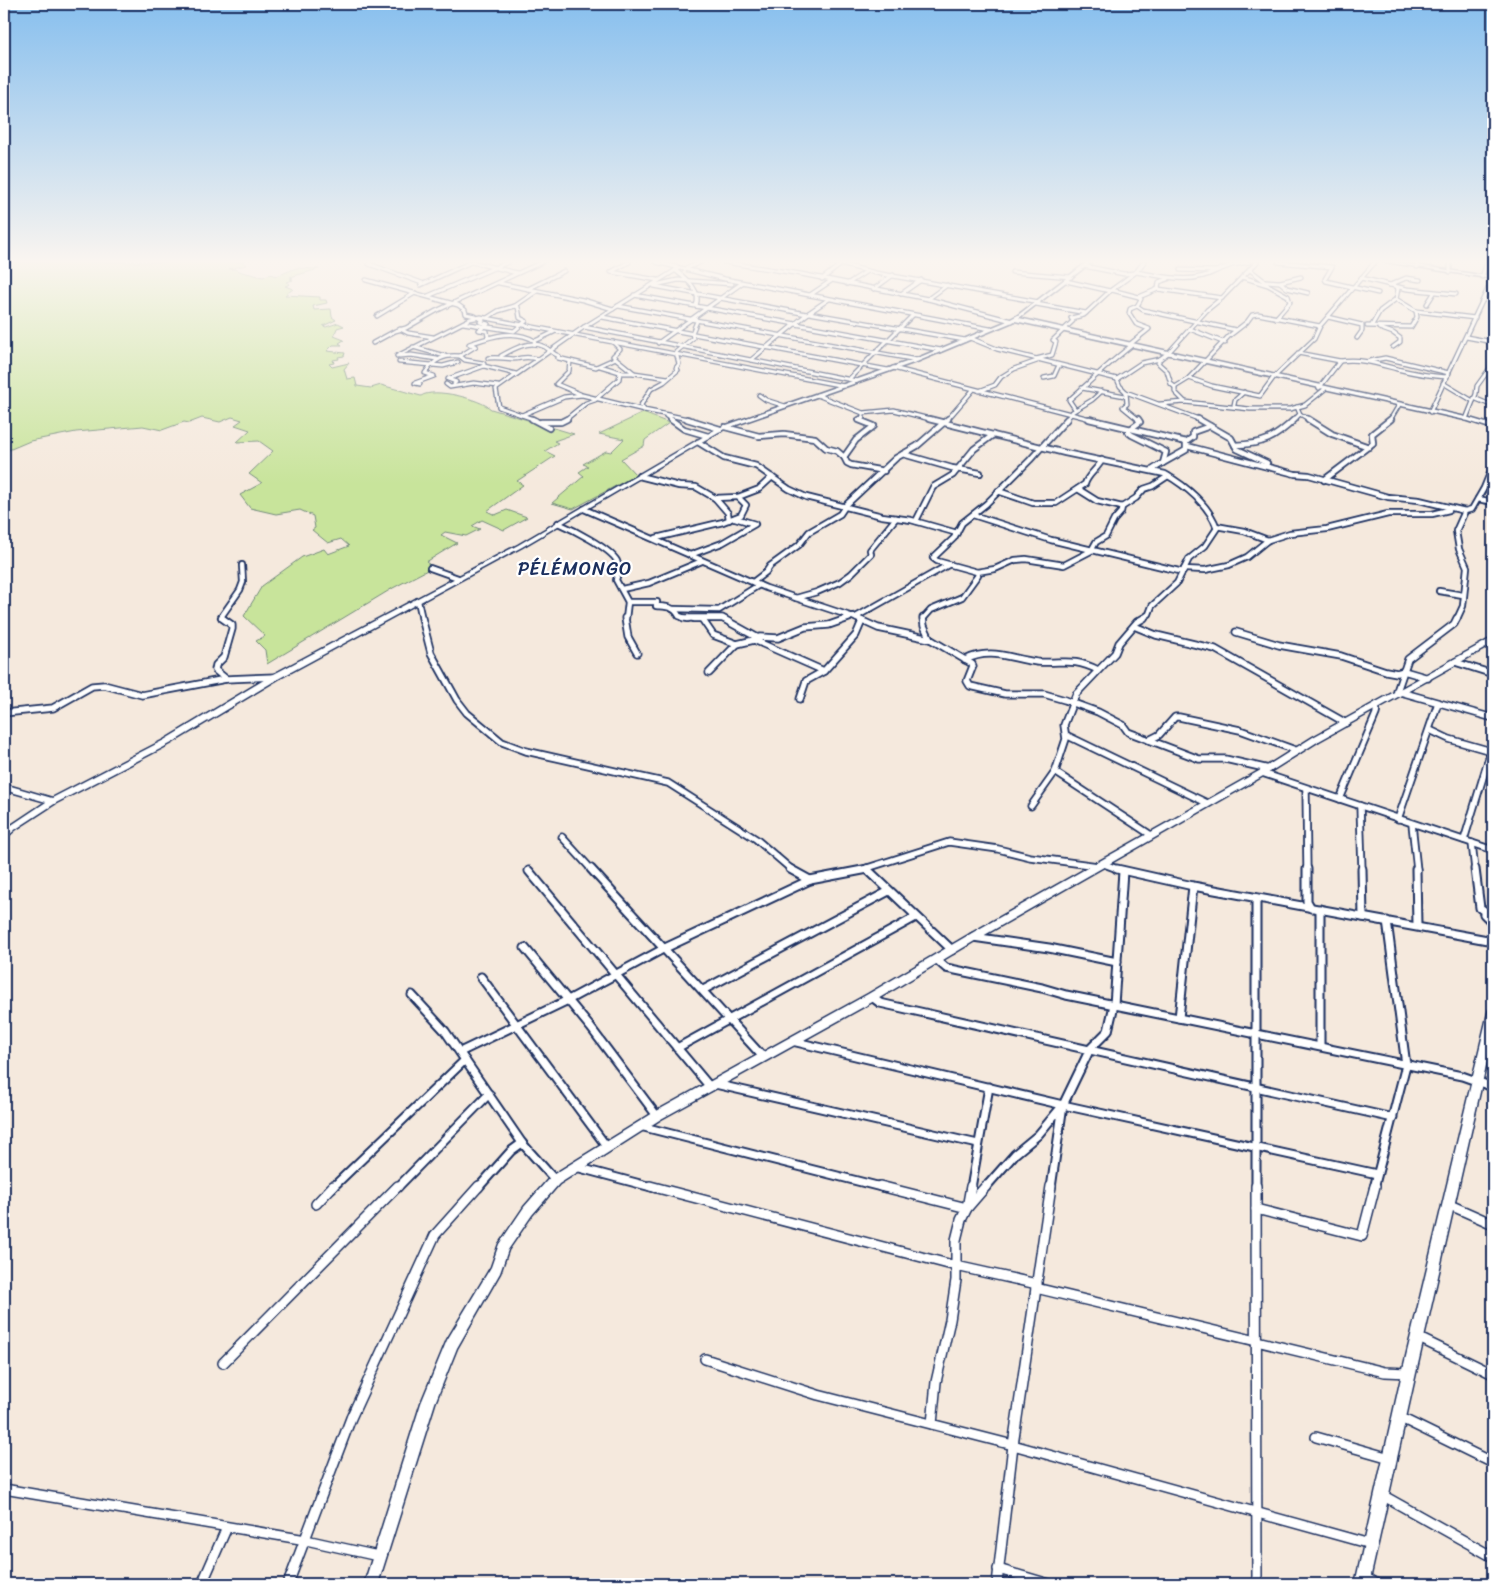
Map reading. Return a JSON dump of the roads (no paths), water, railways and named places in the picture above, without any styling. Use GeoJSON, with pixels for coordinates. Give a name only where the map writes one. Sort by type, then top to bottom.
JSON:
{"type":"FeatureCollection","features":[{"type":"Feature","properties":{"kind":"street"},"geometry":{"type":"LineString","coordinates":[[373,344],[387,336]]}},
{"type":"Feature","properties":{"kind":"street"},"geometry":{"type":"LineString","coordinates":[[427,336],[433,337]]}},
{"type":"Feature","properties":{"kind":"street"},"geometry":{"type":"LineString","coordinates":[[413,347],[445,356],[460,356],[476,346],[469,344],[488,337],[508,336]]}},
{"type":"Feature","properties":{"kind":"street"},"geometry":{"type":"LineString","coordinates":[[480,340],[504,339],[510,336]]}},
{"type":"Feature","properties":{"kind":"street"},"geometry":{"type":"LineString","coordinates":[[527,336],[550,353],[559,356],[558,358],[620,372],[668,378]]}},
{"type":"Feature","properties":{"kind":"street"},"geometry":{"type":"LineString","coordinates":[[501,356],[526,346],[544,336]]}},
{"type":"Feature","properties":{"kind":"street"},"geometry":{"type":"LineString","coordinates":[[446,384],[450,387],[467,383],[498,386],[571,336]]}},
{"type":"Feature","properties":{"kind":"street"},"geometry":{"type":"LineString","coordinates":[[584,336],[844,386]]}},
{"type":"Feature","properties":{"kind":"street"},"geometry":{"type":"LineString","coordinates":[[630,336],[854,380]]}},
{"type":"Feature","properties":{"kind":"street"},"geometry":{"type":"LineString","coordinates":[[650,349],[667,336]]}},
{"type":"Feature","properties":{"kind":"street"},"geometry":{"type":"LineString","coordinates":[[644,410],[641,405],[645,401],[646,395],[678,370],[676,368],[679,364],[677,354],[693,338],[693,336]]}},
{"type":"Feature","properties":{"kind":"street"},"geometry":{"type":"LineString","coordinates":[[708,336],[891,369],[1388,497],[1419,500],[1452,509],[1465,511],[1472,509],[1493,466]]}},
{"type":"Feature","properties":{"kind":"street"},"geometry":{"type":"LineString","coordinates":[[744,366],[779,336]]}},
{"type":"Feature","properties":{"kind":"street"},"geometry":{"type":"LineString","coordinates":[[786,336],[917,360]]}},
{"type":"Feature","properties":{"kind":"street"},"geometry":{"type":"LineString","coordinates":[[862,336],[942,350]]}},
{"type":"Feature","properties":{"kind":"street"},"geometry":{"type":"LineString","coordinates":[[854,380],[864,365],[894,336]]}},
{"type":"Feature","properties":{"kind":"street"},"geometry":{"type":"LineString","coordinates":[[949,336],[968,339],[989,347],[1037,360],[1117,379],[1145,362],[1160,359],[1183,336]]}},
{"type":"Feature","properties":{"kind":"street"},"geometry":{"type":"LineString","coordinates":[[4,835],[53,801],[167,742],[275,677],[558,523],[722,428],[844,386],[854,380],[917,360],[975,336]]}},
{"type":"Feature","properties":{"kind":"street"},"geometry":{"type":"LineString","coordinates":[[979,391],[995,385],[1001,377],[1014,369],[1052,355],[1056,342],[1054,340],[1058,336]]}},
{"type":"Feature","properties":{"kind":"street"},"geometry":{"type":"LineString","coordinates":[[1090,336],[1466,419],[1493,427]]}},
{"type":"Feature","properties":{"kind":"street"},"geometry":{"type":"LineString","coordinates":[[1075,409],[1069,400],[1105,370],[1110,362],[1141,336]]}},
{"type":"Feature","properties":{"kind":"street"},"geometry":{"type":"LineString","coordinates":[[1208,336],[1225,343]]}},
{"type":"Feature","properties":{"kind":"street"},"geometry":{"type":"LineString","coordinates":[[1175,387],[1189,378],[1231,336]]}},
{"type":"Feature","properties":{"kind":"street"},"geometry":{"type":"LineString","coordinates":[[1189,378],[1212,386],[1260,396],[1274,377],[1316,336]]}},
{"type":"Feature","properties":{"kind":"street"},"geometry":{"type":"LineString","coordinates":[[1393,346],[1400,342],[1400,338],[1397,336]]}},
{"type":"Feature","properties":{"kind":"street"},"geometry":{"type":"LineString","coordinates":[[433,337],[397,356],[411,354],[438,360]]}},
{"type":"Feature","properties":{"kind":"street"},"geometry":{"type":"LineString","coordinates":[[1430,412],[1466,337],[1493,342]]}},
{"type":"Feature","properties":{"kind":"street"},"geometry":{"type":"LineString","coordinates":[[613,342],[620,349],[613,356],[634,373]]}},
{"type":"Feature","properties":{"kind":"street"},"geometry":{"type":"LineString","coordinates":[[526,346],[530,350],[528,353],[529,357]]}},
{"type":"Feature","properties":{"kind":"street"},"geometry":{"type":"LineString","coordinates":[[1466,419],[1477,386],[1490,368],[1493,350]]}},
{"type":"Feature","properties":{"kind":"street"},"geometry":{"type":"LineString","coordinates":[[1298,353],[1340,361],[1365,362],[1417,374],[1447,377]]}},
{"type":"Feature","properties":{"kind":"street"},"geometry":{"type":"LineString","coordinates":[[420,384],[415,383],[434,376],[425,374],[427,367],[445,356]]}},
{"type":"Feature","properties":{"kind":"street"},"geometry":{"type":"LineString","coordinates":[[460,356],[465,360],[516,374]]}},
{"type":"Feature","properties":{"kind":"street"},"geometry":{"type":"LineString","coordinates":[[448,379],[484,365],[489,357],[529,357],[537,359]]}},
{"type":"Feature","properties":{"kind":"street"},"geometry":{"type":"LineString","coordinates":[[600,366],[616,358]]}},
{"type":"Feature","properties":{"kind":"street"},"geometry":{"type":"LineString","coordinates":[[1365,362],[1385,358],[1450,373]]}},
{"type":"Feature","properties":{"kind":"street"},"geometry":{"type":"LineString","coordinates":[[1160,359],[1158,363],[1167,371],[1171,385],[1175,387],[1175,392],[1185,402]]}},
{"type":"Feature","properties":{"kind":"street"},"geometry":{"type":"LineString","coordinates":[[570,361],[569,370],[556,384],[557,386],[582,395],[666,416],[693,420],[759,436],[784,434],[814,438],[820,441],[826,448],[837,451],[851,465],[884,471]]}},
{"type":"Feature","properties":{"kind":"street"},"geometry":{"type":"LineString","coordinates":[[1158,404],[1185,402],[1221,406],[1234,405],[1261,409],[1290,409],[1305,405],[1322,388],[1340,361]]}},
{"type":"Feature","properties":{"kind":"street"},"geometry":{"type":"LineString","coordinates":[[399,362],[443,366],[458,362]]}},
{"type":"Feature","properties":{"kind":"street"},"geometry":{"type":"LineString","coordinates":[[1044,378],[1054,376],[1059,365]]}},
{"type":"Feature","properties":{"kind":"street"},"geometry":{"type":"LineString","coordinates":[[498,386],[496,390],[498,406],[541,422],[562,422],[578,411],[580,406],[596,398],[619,378],[620,372]]}},
{"type":"Feature","properties":{"kind":"street"},"geometry":{"type":"LineString","coordinates":[[440,377],[456,382],[454,385]]}},
{"type":"Feature","properties":{"kind":"street"},"geometry":{"type":"LineString","coordinates":[[1117,379],[1126,394],[1127,404],[1122,407],[1136,416],[1140,422],[1129,430]]}},
{"type":"Feature","properties":{"kind":"street"},"geometry":{"type":"LineString","coordinates":[[1444,384],[1473,400],[1493,406]]}},
{"type":"Feature","properties":{"kind":"street"},"geometry":{"type":"LineString","coordinates":[[1082,388],[1126,394],[1190,414],[1231,438],[1237,449],[1276,468]]}},
{"type":"Feature","properties":{"kind":"street"},"geometry":{"type":"LineString","coordinates":[[753,582],[766,572],[770,566],[799,545],[809,532],[840,514],[896,458],[920,443],[945,422],[973,390]]}},
{"type":"Feature","properties":{"kind":"street"},"geometry":{"type":"LineString","coordinates":[[1102,391],[1092,400],[1075,409],[1030,460],[973,515],[962,523],[957,533],[933,559],[948,565],[977,572],[995,569],[1014,560],[1026,559],[1064,565],[1091,551],[1096,542],[1106,536],[1114,520],[1121,512],[1122,507],[1136,498],[1144,489],[1168,476]]}},
{"type":"Feature","properties":{"kind":"street"},"geometry":{"type":"LineString","coordinates":[[1234,405],[1235,400],[1244,392]]}},
{"type":"Feature","properties":{"kind":"street"},"geometry":{"type":"LineString","coordinates":[[522,416],[564,397],[582,395]]}},
{"type":"Feature","properties":{"kind":"street"},"geometry":{"type":"LineString","coordinates":[[759,395],[766,400],[785,406]]}},
{"type":"Feature","properties":{"kind":"street"},"geometry":{"type":"LineString","coordinates":[[817,395],[842,407],[863,412],[894,410],[1041,447],[1152,470],[1177,481],[1212,514],[1216,531],[1205,546],[1189,559],[1176,583],[1152,606],[1149,614],[1134,626],[1119,644],[1115,653],[1080,690],[1072,703],[1064,725],[1066,735],[1055,772],[1031,806]]}},
{"type":"Feature","properties":{"kind":"street"},"geometry":{"type":"LineString","coordinates":[[1324,480],[1374,444],[1372,434],[1385,425],[1399,405]]}},
{"type":"Feature","properties":{"kind":"street"},"geometry":{"type":"LineString","coordinates":[[1297,407],[1300,414],[1339,438],[1369,447]]}},
{"type":"Feature","properties":{"kind":"street"},"geometry":{"type":"LineString","coordinates":[[844,457],[856,440],[874,426],[860,420],[863,412]]}},
{"type":"Feature","properties":{"kind":"street"},"geometry":{"type":"LineString","coordinates":[[1236,445],[1258,444],[1280,433],[1300,414]]}},
{"type":"Feature","properties":{"kind":"street"},"geometry":{"type":"LineString","coordinates":[[666,416],[684,429],[708,436]]}},
{"type":"Feature","properties":{"kind":"street"},"geometry":{"type":"LineString","coordinates":[[541,422],[549,428]]}},
{"type":"Feature","properties":{"kind":"street"},"geometry":{"type":"LineString","coordinates":[[1152,470],[1186,450],[1186,444],[1193,436],[1193,432],[1210,426]]}},
{"type":"Feature","properties":{"kind":"street"},"geometry":{"type":"LineString","coordinates":[[1129,430],[1128,432],[1133,436],[1164,450],[1166,452],[1163,463]]}},
{"type":"Feature","properties":{"kind":"street"},"geometry":{"type":"LineString","coordinates":[[916,521],[933,487],[953,475],[974,449],[993,435]]}},
{"type":"Feature","properties":{"kind":"street"},"geometry":{"type":"LineString","coordinates":[[698,442],[724,458],[756,466],[796,493],[845,507],[916,521],[957,533]]}},
{"type":"Feature","properties":{"kind":"street"},"geometry":{"type":"LineString","coordinates":[[903,454],[980,473]]}},
{"type":"Feature","properties":{"kind":"street"},"geometry":{"type":"LineString","coordinates":[[998,491],[1033,503],[1056,503],[1086,483],[1087,477],[1097,470],[1102,460]]}},
{"type":"Feature","properties":{"kind":"street"},"geometry":{"type":"LineString","coordinates":[[639,476],[679,486],[696,487],[714,498],[724,507],[729,520]]}},
{"type":"Feature","properties":{"kind":"street"},"geometry":{"type":"LineString","coordinates":[[714,498],[738,497],[759,489],[772,477]]}},
{"type":"Feature","properties":{"kind":"street"},"geometry":{"type":"LineString","coordinates":[[1078,489],[1097,501],[1122,507]]}},
{"type":"Feature","properties":{"kind":"street"},"geometry":{"type":"LineString","coordinates":[[654,538],[669,536],[734,518],[745,511],[746,505],[738,497]]}},
{"type":"Feature","properties":{"kind":"street"},"geometry":{"type":"LineString","coordinates":[[1478,499],[1493,502]]}},
{"type":"Feature","properties":{"kind":"street"},"geometry":{"type":"LineString","coordinates":[[584,508],[759,585],[855,616],[862,622],[878,628],[930,638],[973,666],[967,681],[970,686],[1005,694],[1044,694],[1098,712],[1123,725],[1128,732],[1199,759],[1226,759],[1265,771],[1306,789],[1493,850]]}},
{"type":"Feature","properties":{"kind":"street"},"geometry":{"type":"LineString","coordinates":[[973,515],[1011,529],[1091,551],[1183,571],[1205,570],[1229,565],[1247,557],[1268,540],[1290,533],[1328,529],[1388,514],[1432,514],[1452,509]]}},
{"type":"Feature","properties":{"kind":"street"},"geometry":{"type":"LineString","coordinates":[[1399,692],[1397,691],[1398,687],[1408,660],[1454,624],[1464,602],[1463,595],[1467,567],[1459,549],[1456,531],[1465,511]]}},
{"type":"Feature","properties":{"kind":"street"},"geometry":{"type":"LineString","coordinates":[[690,555],[722,543],[755,524],[734,518]]}},
{"type":"Feature","properties":{"kind":"street"},"geometry":{"type":"LineString","coordinates":[[796,598],[817,592],[851,574],[862,560],[871,554],[870,550],[896,518]]}},
{"type":"Feature","properties":{"kind":"street"},"geometry":{"type":"LineString","coordinates":[[558,523],[596,542],[615,558],[619,568],[615,577],[628,602],[625,615],[628,637],[632,648],[637,652]]}},
{"type":"Feature","properties":{"kind":"street"},"geometry":{"type":"LineString","coordinates":[[1216,526],[1244,531],[1268,540]]}},
{"type":"Feature","properties":{"kind":"street"},"geometry":{"type":"LineString","coordinates":[[622,589],[649,583],[702,561]]}},
{"type":"Feature","properties":{"kind":"street"},"geometry":{"type":"LineString","coordinates":[[226,679],[215,670],[216,665],[224,657],[232,625],[221,617],[240,590],[243,582],[242,565]]}},
{"type":"Feature","properties":{"kind":"street"},"geometry":{"type":"LineString","coordinates":[[709,673],[736,644],[756,639],[778,638],[805,627],[829,625],[855,616],[948,565]]}},
{"type":"Feature","properties":{"kind":"street"},"geometry":{"type":"LineString","coordinates":[[430,568],[458,578]]}},
{"type":"Feature","properties":{"kind":"street"},"geometry":{"type":"LineString","coordinates":[[930,638],[922,623],[923,619],[932,608],[962,597],[978,575],[977,572]]}},
{"type":"Feature","properties":{"kind":"street"},"geometry":{"type":"LineString","coordinates":[[628,602],[649,600],[657,602],[656,606],[674,609],[719,610],[759,585]]}},
{"type":"Feature","properties":{"kind":"street"},"geometry":{"type":"LineString","coordinates":[[1439,592],[1463,595]]}},
{"type":"Feature","properties":{"kind":"street"},"geometry":{"type":"LineString","coordinates":[[418,600],[431,653],[457,700],[467,713],[502,742],[526,751],[679,787],[711,811],[760,842],[795,874],[810,880]]}},
{"type":"Feature","properties":{"kind":"street"},"geometry":{"type":"LineString","coordinates":[[674,609],[679,616],[689,619],[722,618],[756,639],[824,671]]}},
{"type":"Feature","properties":{"kind":"street"},"geometry":{"type":"LineString","coordinates":[[702,619],[713,636],[736,644]]}},
{"type":"Feature","properties":{"kind":"street"},"geometry":{"type":"LineString","coordinates":[[800,699],[806,681],[824,671],[856,635],[862,622]]}},
{"type":"Feature","properties":{"kind":"street"},"geometry":{"type":"LineString","coordinates":[[1134,626],[1156,635],[1215,649],[1271,682],[1346,722]]}},
{"type":"Feature","properties":{"kind":"street"},"geometry":{"type":"LineString","coordinates":[[1236,632],[1279,645],[1340,656],[1386,671],[1397,673],[1404,671],[1428,678]]}},
{"type":"Feature","properties":{"kind":"street"},"geometry":{"type":"LineString","coordinates":[[371,1584],[378,1556],[428,1403],[452,1344],[496,1269],[503,1248],[528,1211],[554,1180],[657,1116],[872,997],[973,937],[1265,771],[1346,722],[1493,641]]}},
{"type":"Feature","properties":{"kind":"street"},"geometry":{"type":"LineString","coordinates":[[965,660],[976,654],[992,653],[1042,662],[1074,660],[1098,670]]}},
{"type":"Feature","properties":{"kind":"street"},"geometry":{"type":"LineString","coordinates":[[1455,662],[1493,674]]}},
{"type":"Feature","properties":{"kind":"street"},"geometry":{"type":"LineString","coordinates":[[4,714],[53,708],[92,686],[104,685],[142,695],[226,679],[275,677]]}},
{"type":"Feature","properties":{"kind":"street"},"geometry":{"type":"LineString","coordinates":[[1399,692],[1493,718]]}},
{"type":"Feature","properties":{"kind":"street"},"geometry":{"type":"LineString","coordinates":[[1398,818],[1438,703]]}},
{"type":"Feature","properties":{"kind":"street"},"geometry":{"type":"LineString","coordinates":[[1340,799],[1376,714],[1377,705]]}},
{"type":"Feature","properties":{"kind":"street"},"geometry":{"type":"LineString","coordinates":[[1149,740],[1158,735],[1175,717],[1179,717],[1240,730],[1298,751]]}},
{"type":"Feature","properties":{"kind":"street"},"geometry":{"type":"LineString","coordinates":[[1430,730],[1449,739],[1492,751],[1472,809],[1464,840]]}},
{"type":"Feature","properties":{"kind":"street"},"geometry":{"type":"LineString","coordinates":[[1066,735],[1207,803]]}},
{"type":"Feature","properties":{"kind":"street"},"geometry":{"type":"LineString","coordinates":[[1055,772],[1151,835]]}},
{"type":"Feature","properties":{"kind":"street"},"geometry":{"type":"LineString","coordinates":[[4,787],[53,801]]}},
{"type":"Feature","properties":{"kind":"street"},"geometry":{"type":"LineString","coordinates":[[1306,789],[1307,901],[1311,908]]}},
{"type":"Feature","properties":{"kind":"street"},"geometry":{"type":"LineString","coordinates":[[1360,806],[1363,917]]}},
{"type":"Feature","properties":{"kind":"street"},"geometry":{"type":"LineString","coordinates":[[1412,824],[1411,834],[1417,876],[1415,892],[1417,926]]}},
{"type":"Feature","properties":{"kind":"street"},"geometry":{"type":"LineString","coordinates":[[562,837],[763,1057]]}},
{"type":"Feature","properties":{"kind":"street"},"geometry":{"type":"LineString","coordinates":[[460,1052],[568,1000],[665,948],[810,880],[866,870],[949,842],[990,848],[1030,857],[1102,865],[1192,886],[1493,941]]}},
{"type":"Feature","properties":{"kind":"street"},"geometry":{"type":"LineString","coordinates":[[1472,843],[1480,908],[1493,922]]}},
{"type":"Feature","properties":{"kind":"street"},"geometry":{"type":"LineString","coordinates":[[866,870],[952,950]]}},
{"type":"Feature","properties":{"kind":"street"},"geometry":{"type":"LineString","coordinates":[[529,871],[677,1048],[712,1085],[978,1144]]}},
{"type":"Feature","properties":{"kind":"street"},"geometry":{"type":"LineString","coordinates":[[966,1208],[1015,1154],[1038,1135],[1063,1105],[1090,1049],[1108,1031],[1114,1005],[1123,871]]}},
{"type":"Feature","properties":{"kind":"street"},"geometry":{"type":"LineString","coordinates":[[1180,1018],[1192,886]]}},
{"type":"Feature","properties":{"kind":"street"},"geometry":{"type":"LineString","coordinates":[[703,990],[889,891]]}},
{"type":"Feature","properties":{"kind":"street"},"geometry":{"type":"LineString","coordinates":[[1256,898],[1258,1034],[1256,1087],[1257,1584]]}},
{"type":"Feature","properties":{"kind":"street"},"geometry":{"type":"LineString","coordinates":[[1480,908],[1493,917]]}},
{"type":"Feature","properties":{"kind":"street"},"geometry":{"type":"LineString","coordinates":[[1320,909],[1320,1046]]}},
{"type":"Feature","properties":{"kind":"street"},"geometry":{"type":"LineString","coordinates":[[677,1048],[730,1021],[916,917]]}},
{"type":"Feature","properties":{"kind":"street"},"geometry":{"type":"LineString","coordinates":[[1256,1209],[1362,1236],[1406,1065],[1387,921]]}},
{"type":"Feature","properties":{"kind":"street"},"geometry":{"type":"LineString","coordinates":[[973,937],[1049,948],[1117,962]]}},
{"type":"Feature","properties":{"kind":"street"},"geometry":{"type":"LineString","coordinates":[[525,948],[568,1000],[657,1116]]}},
{"type":"Feature","properties":{"kind":"street"},"geometry":{"type":"LineString","coordinates":[[936,960],[946,968],[1114,1005],[1462,1076],[1493,1087]]}},
{"type":"Feature","properties":{"kind":"street"},"geometry":{"type":"LineString","coordinates":[[481,976],[607,1147]]}},
{"type":"Feature","properties":{"kind":"street"},"geometry":{"type":"LineString","coordinates":[[412,995],[445,1032],[522,1143],[554,1180]]}},
{"type":"Feature","properties":{"kind":"street"},"geometry":{"type":"LineString","coordinates":[[872,997],[880,1003],[1393,1118]]}},
{"type":"Feature","properties":{"kind":"street"},"geometry":{"type":"LineString","coordinates":[[1377,1584],[1363,1581],[1417,1337],[1450,1205],[1493,1013]]}},
{"type":"Feature","properties":{"kind":"street"},"geometry":{"type":"LineString","coordinates":[[792,1041],[1063,1105],[1377,1174]]}},
{"type":"Feature","properties":{"kind":"street"},"geometry":{"type":"LineString","coordinates":[[316,1204],[465,1060]]}},
{"type":"Feature","properties":{"kind":"street"},"geometry":{"type":"LineString","coordinates":[[932,1424],[936,1382],[956,1280],[956,1240],[966,1208],[989,1087]]}},
{"type":"Feature","properties":{"kind":"street"},"geometry":{"type":"LineString","coordinates":[[223,1363],[489,1094]]}},
{"type":"Feature","properties":{"kind":"street"},"geometry":{"type":"LineString","coordinates":[[996,1584],[1013,1445],[1063,1105]]}},
{"type":"Feature","properties":{"kind":"street"},"geometry":{"type":"LineString","coordinates":[[640,1126],[966,1208]]}},
{"type":"Feature","properties":{"kind":"street"},"geometry":{"type":"LineString","coordinates":[[288,1584],[351,1418],[434,1235],[511,1151],[522,1143]]}},
{"type":"Feature","properties":{"kind":"street"},"geometry":{"type":"LineString","coordinates":[[574,1167],[1036,1286],[1385,1372],[1409,1373]]}},
{"type":"Feature","properties":{"kind":"street"},"geometry":{"type":"LineString","coordinates":[[1450,1205],[1493,1224]]}},
{"type":"Feature","properties":{"kind":"street"},"geometry":{"type":"LineString","coordinates":[[1417,1337],[1493,1374]]}},
{"type":"Feature","properties":{"kind":"street"},"geometry":{"type":"LineString","coordinates":[[705,1359],[818,1395],[1013,1445],[1371,1544]]}},
{"type":"Feature","properties":{"kind":"street"},"geometry":{"type":"LineString","coordinates":[[1399,1417],[1493,1463]]}},
{"type":"Feature","properties":{"kind":"street"},"geometry":{"type":"LineString","coordinates":[[1316,1437],[1390,1458]]}},
{"type":"Feature","properties":{"kind":"street"},"geometry":{"type":"LineString","coordinates":[[4,1489],[306,1540],[378,1556]]}},
{"type":"Feature","properties":{"kind":"street"},"geometry":{"type":"LineString","coordinates":[[1382,1495],[1493,1557]]}},
{"type":"Feature","properties":{"kind":"street"},"geometry":{"type":"LineString","coordinates":[[202,1584],[227,1527]]}},
{"type":"Feature","properties":{"kind":"street"},"geometry":{"type":"LineString","coordinates":[[998,1569],[1049,1584]]}},
{"type":"Feature","properties":{"kind":"district","name":"PÉLÉMONGO"},"geometry":{"type":"Point","coordinates":[575,568]}}]}
